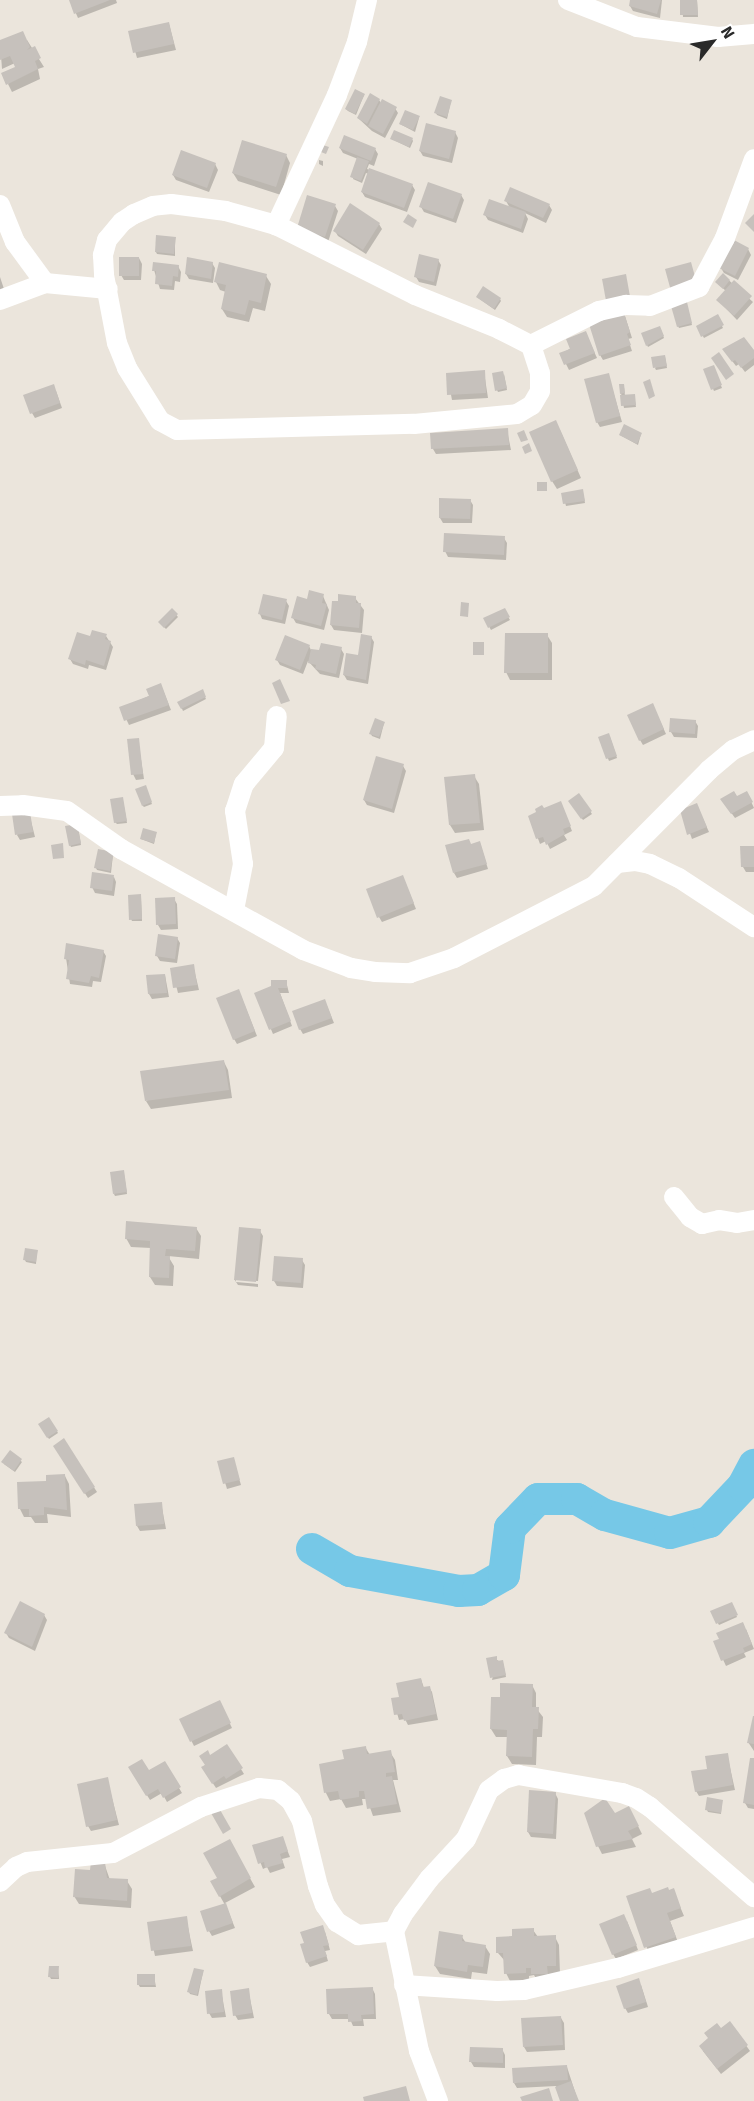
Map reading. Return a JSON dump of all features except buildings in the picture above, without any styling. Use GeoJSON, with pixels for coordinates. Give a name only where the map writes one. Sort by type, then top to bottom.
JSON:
{"type":"FeatureCollection","features":[{"type":"Feature","properties":{"kind":"street"},"geometry":{"type":"LineString","coordinates":[[276,225],[337,95],[357,42],[368,0]]}},
{"type":"Feature","properties":{"kind":"street"},"geometry":{"type":"LineString","coordinates":[[568,0],[637,27],[718,37],[754,34]]}},
{"type":"Feature","properties":{"kind":"street"},"geometry":{"type":"LineString","coordinates":[[531,345],[599,311],[626,305],[650,306],[699,287],[725,238],[754,159]]}},
{"type":"Feature","properties":{"kind":"street"},"geometry":{"type":"LineString","coordinates":[[0,205],[15,242],[45,283]]}},
{"type":"Feature","properties":{"kind":"street"},"geometry":{"type":"LineString","coordinates":[[191,205],[276,225],[415,295],[499,329],[531,345],[540,373],[540,391],[532,405],[518,414],[414,423],[177,430],[160,421],[127,368],[117,342],[108,289],[103,255],[107,240],[122,222],[153,206],[191,205]]}},
{"type":"Feature","properties":{"kind":"street"},"geometry":{"type":"LineString","coordinates":[[0,300],[45,283],[108,289]]}},
{"type":"Feature","properties":{"kind":"street"},"geometry":{"type":"LineString","coordinates":[[234,910],[243,864],[235,811],[244,784],[274,748],[277,716]]}},
{"type":"Feature","properties":{"kind":"street"},"geometry":{"type":"LineString","coordinates":[[0,806],[23,805],[67,811],[121,849],[303,950],[332,961],[375,972],[410,973],[454,958],[540,916],[594,886],[709,770],[733,750],[754,740]]}},
{"type":"Feature","properties":{"kind":"street"},"geometry":{"type":"LineString","coordinates":[[617,863],[635,861],[650,864],[680,878],[754,927]]}},
{"type":"Feature","properties":{"kind":"street"},"geometry":{"type":"LineString","coordinates":[[674,1197],[690,1217],[702,1224],[719,1220],[738,1222],[754,1220]]}},
{"type":"Feature","properties":{"kind":"street"},"geometry":{"type":"LineString","coordinates":[[438,2101],[420,2051],[394,1931],[403,1914],[429,1879],[466,1839],[489,1790],[504,1779],[518,1775],[622,1793],[636,1798],[650,1807],[754,1897]]}},
{"type":"Feature","properties":{"kind":"street"},"geometry":{"type":"LineString","coordinates":[[0,1882],[16,1867],[27,1862],[114,1853],[201,1807],[259,1788],[278,1790],[291,1801],[302,1821],[324,1905],[337,1922],[358,1935],[394,1931]]}},
{"type":"Feature","properties":{"kind":"street"},"geometry":{"type":"LineString","coordinates":[[404,1985],[497,1991],[532,1988],[618,1968],[754,1927]]}},
{"type":"Feature","properties":{"kind":"waterway"},"geometry":{"type":"LineString","coordinates":[[312,1549],[350,1571],[459,1591],[478,1590],[504,1575],[510,1528],[538,1499],[577,1499],[605,1515],[670,1533],[709,1522],[743,1486],[754,1465]]}}]}
